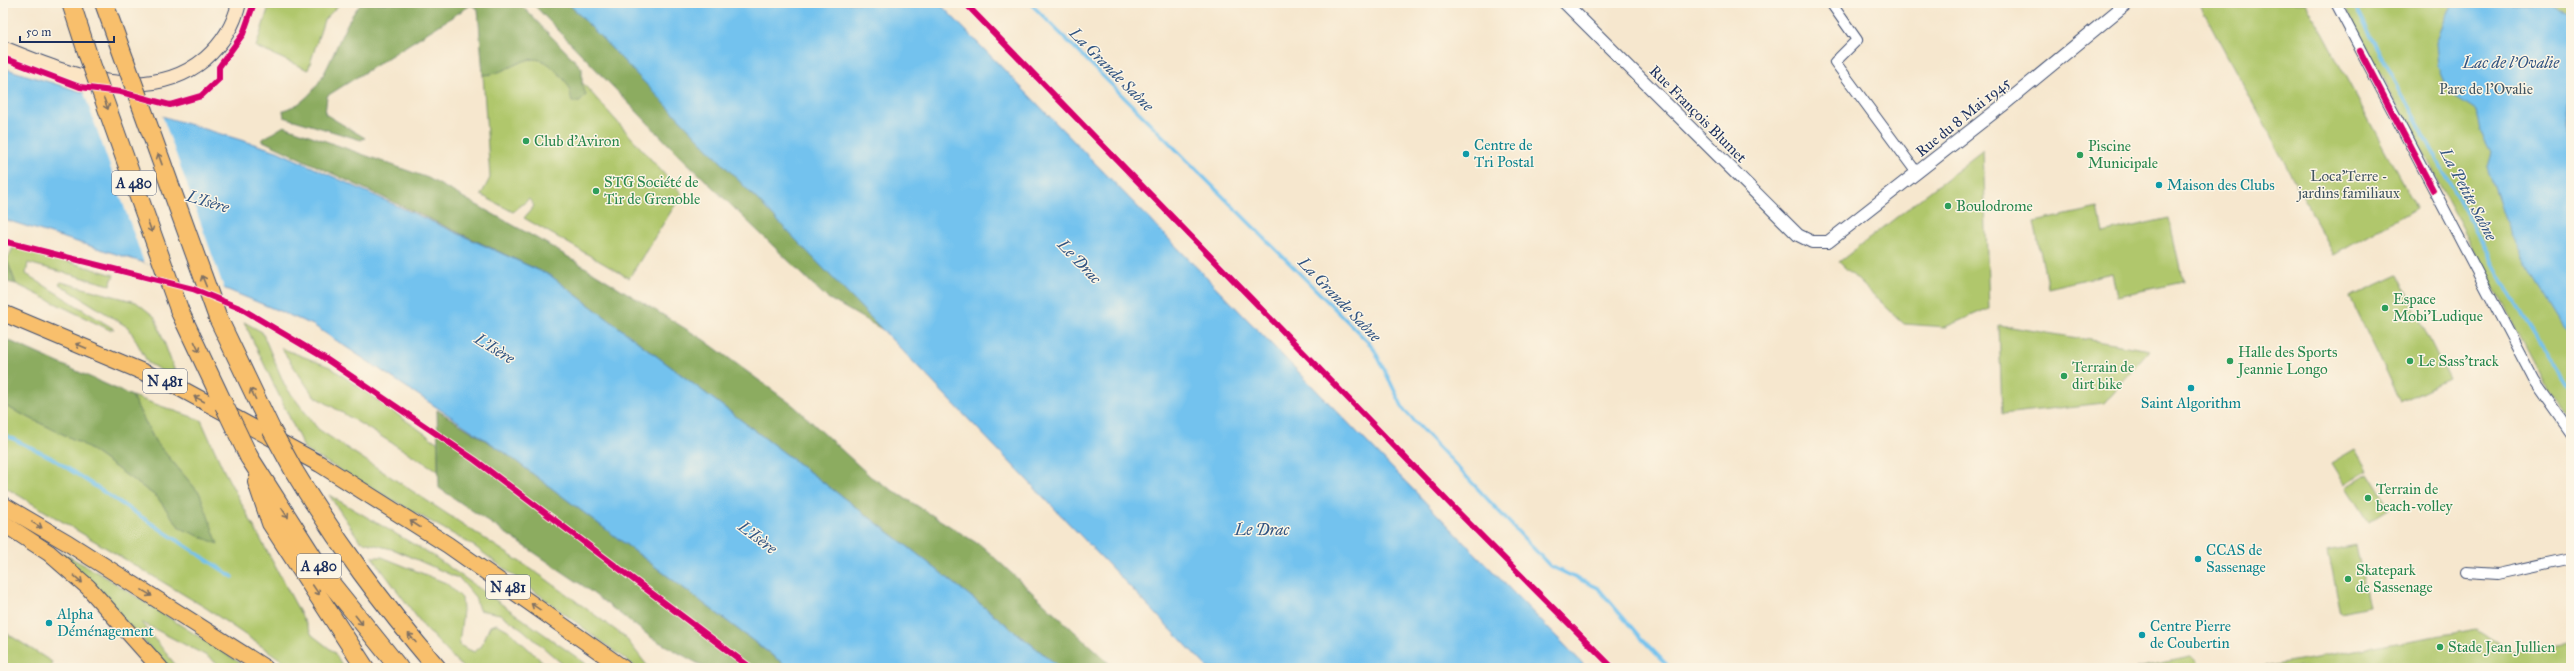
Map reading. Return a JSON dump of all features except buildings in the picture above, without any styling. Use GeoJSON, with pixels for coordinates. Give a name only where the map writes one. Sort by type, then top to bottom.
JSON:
{"type":"FeatureCollection","features":[{"type":"Feature","properties":{"kind":"highway","name":"A 480"},"geometry":{"type":"LineString","coordinates":[[71,3],[88,55],[180,312],[249,457],[325,576],[399,668]]}},
{"type":"Feature","properties":{"kind":"highway","name":"A 480"},"geometry":{"type":"LineString","coordinates":[[104,3],[218,318],[271,429],[294,471],[332,533],[372,589],[438,668]]}},
{"type":"Feature","properties":{"kind":"highway","name":"N 481"},"geometry":{"type":"LineString","coordinates":[[3,313],[174,385],[320,464],[448,545],[568,630],[612,668]]}},
{"type":"Feature","properties":{"kind":"highway"},"geometry":{"type":"LineString","coordinates":[[249,457],[271,524],[365,668]]}},
{"type":"Feature","properties":{"kind":"highway"},"geometry":{"type":"LineString","coordinates":[[3,505],[68,543],[265,668]]}},
{"type":"Feature","properties":{"kind":"highway"},"geometry":{"type":"LineString","coordinates":[[3,523],[49,554],[88,587],[160,668]]}},
{"type":"Feature","properties":{"kind":"highway"},"geometry":{"type":"LineString","coordinates":[[568,630],[623,668]]}},
{"type":"Feature","properties":{"kind":"main road"},"geometry":{"type":"LineString","coordinates":[[3,48],[77,74],[110,82],[130,84],[161,81],[194,68],[217,49],[231,26],[239,3]]}},
{"type":"Feature","properties":{"kind":"street","name":"Rue François Blumet"},"geometry":{"type":"LineString","coordinates":[[1565,3],[1751,190],[1798,235],[1812,242]]}},
{"type":"Feature","properties":{"kind":"street"},"geometry":{"type":"LineString","coordinates":[[1831,3],[1857,40],[1835,62],[1918,173]]}},
{"type":"Feature","properties":{"kind":"street","name":"Rue du 8 Mai 1945"},"geometry":{"type":"LineString","coordinates":[[1812,242],[1828,242],[1842,233],[2127,3]]}},
{"type":"Feature","properties":{"kind":"street"},"geometry":{"type":"LineString","coordinates":[[2336,3],[2535,382],[2571,433]]}},
{"type":"Feature","properties":{"kind":"street"},"geometry":{"type":"LineString","coordinates":[[2466,572],[2498,574],[2571,558]]}},
{"type":"Feature","properties":{"kind":"green space"},"geometry":{"type":"Polygon","coordinates":[[[270,3],[341,3],[324,20],[308,70],[256,47],[270,3]]]}},
{"type":"Feature","properties":{"kind":"green space"},"geometry":{"type":"Polygon","coordinates":[[[362,3],[519,3],[582,68],[582,84],[586,95],[580,102],[572,102],[569,87],[565,80],[546,62],[538,59],[520,62],[493,74],[483,75],[478,9],[471,5],[327,96],[325,114],[365,138],[361,140],[284,117],[283,111],[300,103],[312,92],[328,66],[347,24],[354,12],[362,3]]]}},
{"type":"Feature","properties":{"kind":"green space"},"geometry":{"type":"Polygon","coordinates":[[[532,3],[568,3],[885,331],[826,297],[671,147],[532,3]]]}},
{"type":"Feature","properties":{"kind":"green space","name":"Loca'Terre - jardins familiaux"},"geometry":{"type":"Polygon","coordinates":[[[2199,3],[2306,3],[2416,208],[2334,255],[2199,3]]]}},
{"type":"Feature","properties":{"kind":"green space","name":"Parc de l'Ovalie"},"geometry":{"type":"Polygon","coordinates":[[[2343,3],[2571,3],[2571,417],[2549,390],[2343,3]]]}},
{"type":"Feature","properties":{"kind":"green space"},"geometry":{"type":"Polygon","coordinates":[[[536,31],[682,194],[629,278],[524,218],[534,206],[529,199],[513,212],[481,195],[490,178],[483,75],[536,31]]]}},
{"type":"Feature","properties":{"kind":"green space"},"geometry":{"type":"Polygon","coordinates":[[[284,126],[428,178],[547,244],[704,340],[794,406],[871,477],[983,547],[1114,668],[1061,668],[907,546],[551,276],[261,140],[284,126]]]}},
{"type":"Feature","properties":{"kind":"green space","name":"Boulodrome"},"geometry":{"type":"Polygon","coordinates":[[[1983,150],[1989,308],[1945,327],[1904,324],[1839,262],[1983,150]]]}},
{"type":"Feature","properties":{"kind":"green space"},"geometry":{"type":"Polygon","coordinates":[[[2098,208],[2103,233],[2169,218],[2183,282],[2117,296],[2112,273],[2048,288],[2034,222],[2098,208]]]}},
{"type":"Feature","properties":{"kind":"green space"},"geometry":{"type":"Polygon","coordinates":[[[3,241],[7,260],[16,284],[3,281],[3,241]]]}},
{"type":"Feature","properties":{"kind":"green space"},"geometry":{"type":"Polygon","coordinates":[[[14,246],[114,275],[110,285],[28,263],[26,274],[114,329],[110,330],[16,284],[7,260],[14,246]]]}},
{"type":"Feature","properties":{"kind":"green space"},"geometry":{"type":"Polygon","coordinates":[[[2398,275],[2449,379],[2400,402],[2350,297],[2398,275]]]}},
{"type":"Feature","properties":{"kind":"green space"},"geometry":{"type":"Polygon","coordinates":[[[61,282],[136,302],[155,317],[178,380],[148,363],[129,328],[59,284],[61,282]]]}},
{"type":"Feature","properties":{"kind":"green space"},"geometry":{"type":"Polygon","coordinates":[[[244,322],[262,332],[285,386],[318,429],[543,577],[625,637],[649,668],[637,668],[474,546],[305,450],[244,322]]]}},
{"type":"Feature","properties":{"kind":"green space","name":"Terrain de dirt bike"},"geometry":{"type":"Polygon","coordinates":[[[1999,325],[2150,350],[2104,403],[2002,414],[1999,325]]]}},
{"type":"Feature","properties":{"kind":"green space"},"geometry":{"type":"Polygon","coordinates":[[[3,338],[132,396],[155,441],[200,494],[218,544],[180,528],[157,497],[81,443],[3,405],[3,338]]]}},
{"type":"Feature","properties":{"kind":"green space"},"geometry":{"type":"Polygon","coordinates":[[[281,348],[330,367],[438,443],[438,471],[313,395],[281,348]]]}},
{"type":"Feature","properties":{"kind":"green space"},"geometry":{"type":"Polygon","coordinates":[[[132,396],[201,420],[224,471],[312,635],[334,652],[344,668],[293,668],[206,608],[3,486],[3,405],[81,443],[157,497],[180,528],[200,494],[155,441],[132,396]]]}},
{"type":"Feature","properties":{"kind":"green space"},"geometry":{"type":"Polygon","coordinates":[[[437,410],[504,452],[789,668],[706,668],[652,638],[582,585],[439,488],[437,410]]]}},
{"type":"Feature","properties":{"kind":"green space"},"geometry":{"type":"Polygon","coordinates":[[[2355,449],[2367,470],[2344,484],[2331,463],[2355,449]]]}},
{"type":"Feature","properties":{"kind":"green space","name":"Terrain de beach-volley"},"geometry":{"type":"Polygon","coordinates":[[[2368,473],[2390,508],[2368,522],[2346,487],[2368,473]]]}},
{"type":"Feature","properties":{"kind":"green space"},"geometry":{"type":"Polygon","coordinates":[[[329,495],[432,555],[592,668],[567,668],[522,629],[500,614],[479,610],[475,597],[460,579],[395,550],[360,541],[329,495]]]}},
{"type":"Feature","properties":{"kind":"green space","name":"Skatepark de Sassenage"},"geometry":{"type":"Polygon","coordinates":[[[2356,545],[2369,607],[2341,613],[2328,551],[2356,545]]]}},
{"type":"Feature","properties":{"kind":"green space"},"geometry":{"type":"Polygon","coordinates":[[[59,551],[102,575],[248,668],[223,668],[205,655],[141,622],[178,668],[169,668],[59,551]]]}},
{"type":"Feature","properties":{"kind":"green space"},"geometry":{"type":"Polygon","coordinates":[[[372,557],[382,557],[446,583],[462,598],[463,610],[459,645],[474,652],[481,647],[490,626],[497,624],[508,630],[549,668],[463,668],[425,628],[372,557]]]}},
{"type":"Feature","properties":{"kind":"green space","name":"Stade Jean Jullien"},"geometry":{"type":"Polygon","coordinates":[[[2477,629],[2513,651],[2571,640],[2571,668],[2253,668],[2477,629]]]}},
{"type":"Feature","properties":{"kind":"green space"},"geometry":{"type":"Polygon","coordinates":[[[3,631],[52,662],[49,668],[3,668],[3,631]]]}},
{"type":"Feature","properties":{"kind":"green space"},"geometry":{"type":"Polygon","coordinates":[[[2190,657],[2202,668],[2137,668],[2190,657]]]}},
{"type":"Feature","properties":{"kind":"water","name":"Le Drac"},"geometry":{"type":"Polygon","coordinates":[[[568,3],[939,3],[1587,668],[1208,668],[568,3]]]}},
{"type":"Feature","properties":{"kind":"water","name":"Lac de l'Ovalie"},"geometry":{"type":"Polygon","coordinates":[[[2550,3],[2571,15],[2571,333],[2564,326],[2524,261],[2504,217],[2487,166],[2491,152],[2480,131],[2476,110],[2453,95],[2444,82],[2438,66],[2436,42],[2452,4],[2550,3]]]}},
{"type":"Feature","properties":{"kind":"water","name":"L'Isère"},"geometry":{"type":"Polygon","coordinates":[[[3,68],[277,151],[551,276],[907,546],[1061,668],[789,668],[504,452],[313,325],[216,285],[3,219],[3,68]]]}},
{"type":"Feature","properties":{"kind":"pier"},"geometry":{"type":"Polygon","coordinates":[[[83,90],[162,115],[225,291],[144,263],[83,90]]]}},
{"type":"Feature","properties":{"kind":"waterway","name":"La Grande Saône"},"geometry":{"type":"LineString","coordinates":[[1030,3],[1373,347],[1404,410],[1550,566],[1598,588],[1638,635],[1670,668]]}},
{"type":"Feature","properties":{"kind":"waterway","name":"La Petite Saône"},"geometry":{"type":"LineString","coordinates":[[2353,3],[2509,293],[2571,392]]}},
{"type":"Feature","properties":{"kind":"waterway"},"geometry":{"type":"LineString","coordinates":[[3,434],[52,458],[233,577]]}},
{"type":"Feature","properties":{"kind":"cycle path"},"geometry":{"type":"LineString","coordinates":[[3,58],[80,87],[121,92],[170,105],[201,96],[219,79],[219,67],[243,34],[254,3]]}},
{"type":"Feature","properties":{"kind":"cycle path"},"geometry":{"type":"LineString","coordinates":[[965,3],[1455,509],[1613,668]]}},
{"type":"Feature","properties":{"kind":"cycle path"},"geometry":{"type":"LineString","coordinates":[[2360,51],[2433,190]]}},
{"type":"Feature","properties":{"kind":"cycle path"},"geometry":{"type":"LineString","coordinates":[[3,241],[193,289],[242,309],[323,357],[475,460],[751,668]]}},
{"type":"Feature","properties":{"kind":"place","name":"Club d'Aviron"},"geometry":{"type":"Point","coordinates":[526,141]}},
{"type":"Feature","properties":{"kind":"place","name":"Centre de Tri Postal"},"geometry":{"type":"Point","coordinates":[1466,154]}},
{"type":"Feature","properties":{"kind":"place","name":"Piscine Municipale"},"geometry":{"type":"Point","coordinates":[2080,155]}},
{"type":"Feature","properties":{"kind":"place","name":"Maison des Clubs"},"geometry":{"type":"Point","coordinates":[2159,185]}},
{"type":"Feature","properties":{"kind":"place","name":"STG Société de Tir de Grenoble"},"geometry":{"type":"Point","coordinates":[596,191]}},
{"type":"Feature","properties":{"kind":"place","name":"Boulodrome"},"geometry":{"type":"Point","coordinates":[1948,206]}},
{"type":"Feature","properties":{"kind":"place","name":"Espace Mobi'Ludique"},"geometry":{"type":"Point","coordinates":[2385,308]}},
{"type":"Feature","properties":{"kind":"place","name":"Halle des Sports Jeannie Longo"},"geometry":{"type":"Point","coordinates":[2230,361]}},
{"type":"Feature","properties":{"kind":"place","name":"Le Sass'track"},"geometry":{"type":"Point","coordinates":[2410,361]}},
{"type":"Feature","properties":{"kind":"place","name":"Terrain de dirt bike"},"geometry":{"type":"Point","coordinates":[2064,376]}},
{"type":"Feature","properties":{"kind":"place","name":"Saint Algorithm"},"geometry":{"type":"Point","coordinates":[2191,388]}},
{"type":"Feature","properties":{"kind":"place","name":"Terrain de beach-volley"},"geometry":{"type":"Point","coordinates":[2368,498]}},
{"type":"Feature","properties":{"kind":"place","name":"CCAS de Sassenage"},"geometry":{"type":"Point","coordinates":[2198,559]}},
{"type":"Feature","properties":{"kind":"place","name":"Skatepark de Sassenage"},"geometry":{"type":"Point","coordinates":[2348,579]}},
{"type":"Feature","properties":{"kind":"place","name":"Alpha Déménagement"},"geometry":{"type":"Point","coordinates":[49,623]}},
{"type":"Feature","properties":{"kind":"place","name":"Centre Pierre de Coubertin"},"geometry":{"type":"Point","coordinates":[2142,635]}},
{"type":"Feature","properties":{"kind":"place","name":"Stade Jean Jullien"},"geometry":{"type":"Point","coordinates":[2440,647]}}]}
